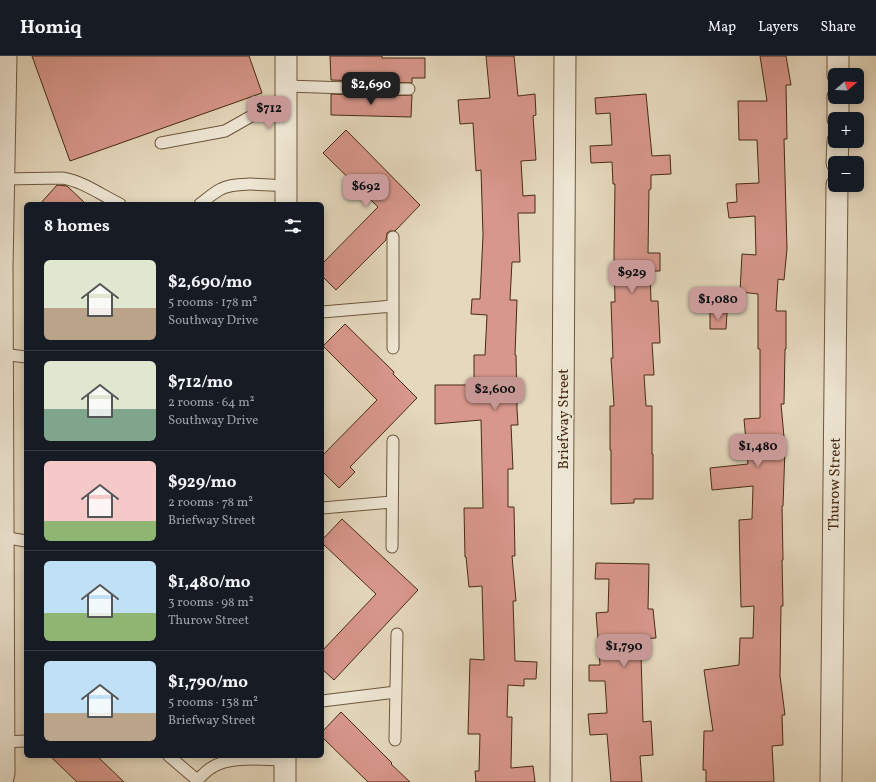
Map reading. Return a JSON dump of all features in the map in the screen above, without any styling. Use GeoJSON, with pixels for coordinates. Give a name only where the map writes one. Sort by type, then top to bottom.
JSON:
{"type":"FeatureCollection","features":[{"type":"Feature","properties":{"kind":"street"},"geometry":{"type":"LineString","coordinates":[[6,56],[1,267],[2,543],[4,742],[6,779]]}},
{"type":"Feature","properties":{"kind":"street"},"geometry":{"type":"LineString","coordinates":[[286,56],[286,195]]}},
{"type":"Feature","properties":{"kind":"street","name":"Briefway Street"},"geometry":{"type":"LineString","coordinates":[[561,782],[565,56]]}},
{"type":"Feature","properties":{"kind":"street"},"geometry":{"type":"LineString","coordinates":[[838,56],[838,68]]}},
{"type":"Feature","properties":{"kind":"street","name":"Thurow Street"},"geometry":{"type":"LineString","coordinates":[[832,782],[837,192]]}},
{"type":"Feature","properties":{"kind":"street"},"geometry":{"type":"LineString","coordinates":[[285,758],[285,782]]}},
{"type":"Feature","properties":{"kind":"lane"},"geometry":{"type":"LineString","coordinates":[[161,143],[225,131],[286,95],[409,89]]}},
{"type":"Feature","properties":{"kind":"lane"},"geometry":{"type":"LineString","coordinates":[[4,179],[71,179],[116,202]]}},
{"type":"Feature","properties":{"kind":"lane"},"geometry":{"type":"LineString","coordinates":[[203,202],[220,190],[238,185],[286,195]]}},
{"type":"Feature","properties":{"kind":"lane"},"geometry":{"type":"LineString","coordinates":[[393,237],[394,348]]}},
{"type":"Feature","properties":{"kind":"lane"},"geometry":{"type":"LineString","coordinates":[[324,312],[393,306]]}},
{"type":"Feature","properties":{"kind":"lane"},"geometry":{"type":"LineString","coordinates":[[2,354],[24,357]]}},
{"type":"Feature","properties":{"kind":"lane"},"geometry":{"type":"LineString","coordinates":[[392,547],[393,441]]}},
{"type":"Feature","properties":{"kind":"lane"},"geometry":{"type":"LineString","coordinates":[[324,508],[392,502]]}},
{"type":"Feature","properties":{"kind":"lane"},"geometry":{"type":"LineString","coordinates":[[2,543],[24,541]]}},
{"type":"Feature","properties":{"kind":"lane"},"geometry":{"type":"LineString","coordinates":[[395,740],[396,634]]}},
{"type":"Feature","properties":{"kind":"lane"},"geometry":{"type":"LineString","coordinates":[[324,701],[396,692]]}},
{"type":"Feature","properties":{"kind":"lane"},"geometry":{"type":"LineString","coordinates":[[4,742],[24,741]]}},
{"type":"Feature","properties":{"kind":"lane"},"geometry":{"type":"LineString","coordinates":[[171,758],[197,780],[212,768],[225,762],[244,759],[285,758]]}},
{"type":"Feature","properties":{"kind":"building"},"geometry":{"type":"Polygon","coordinates":[[[32,56],[249,56],[262,93],[70,161],[32,56]]]}},
{"type":"Feature","properties":{"kind":"building"},"geometry":{"type":"Polygon","coordinates":[[[330,56],[425,58],[425,78],[412,78],[412,83],[331,80],[330,56]]]}},
{"type":"Feature","properties":{"kind":"building"},"geometry":{"type":"Polygon","coordinates":[[[486,56],[514,56],[518,96],[535,94],[536,115],[533,116],[536,160],[521,161],[523,196],[535,195],[535,213],[518,213],[520,262],[512,262],[510,300],[517,300],[515,355],[518,425],[511,425],[513,469],[508,469],[508,507],[514,507],[515,556],[512,556],[516,601],[513,601],[515,661],[537,662],[536,679],[524,679],[524,686],[508,685],[507,717],[512,717],[511,768],[533,766],[535,782],[476,782],[475,771],[479,771],[480,734],[468,734],[470,659],[484,660],[482,586],[469,587],[465,557],[464,508],[483,508],[481,420],[435,424],[435,385],[474,385],[474,355],[485,355],[487,315],[471,314],[472,299],[480,299],[483,235],[481,170],[476,171],[473,123],[460,124],[458,100],[490,98],[486,56]]]}},
{"type":"Feature","properties":{"kind":"building"},"geometry":{"type":"Polygon","coordinates":[[[760,56],[786,56],[791,85],[786,85],[787,139],[784,139],[787,249],[784,280],[778,279],[776,311],[786,311],[784,404],[781,404],[785,448],[782,506],[783,606],[781,606],[780,676],[785,715],[782,715],[783,745],[772,746],[774,782],[706,782],[706,770],[703,770],[704,731],[713,731],[704,670],[739,665],[740,638],[753,638],[754,606],[741,607],[739,520],[752,519],[753,486],[712,490],[710,468],[748,464],[744,419],[760,418],[758,294],[740,292],[742,254],[756,255],[755,216],[729,218],[727,203],[737,202],[736,184],[759,183],[757,140],[739,140],[738,101],[767,101],[760,56]]]}},
{"type":"Feature","properties":{"kind":"building"},"geometry":{"type":"Polygon","coordinates":[[[331,94],[380,96],[412,95],[411,117],[331,115],[331,94]]]}},
{"type":"Feature","properties":{"kind":"building"},"geometry":{"type":"Polygon","coordinates":[[[646,94],[652,156],[670,155],[671,174],[651,175],[651,189],[649,190],[648,253],[660,253],[660,271],[650,271],[651,301],[658,301],[660,343],[652,343],[654,375],[644,375],[646,406],[652,406],[653,499],[634,499],[634,503],[611,504],[610,406],[614,406],[611,358],[613,358],[611,302],[615,302],[615,184],[613,184],[612,162],[591,163],[590,146],[612,145],[610,113],[596,114],[595,98],[646,94]]]}},
{"type":"Feature","properties":{"kind":"building"},"geometry":{"type":"Polygon","coordinates":[[[346,130],[420,205],[395,231],[390,231],[387,233],[386,240],[336,290],[324,278],[324,262],[378,207],[323,153],[346,130]]]}},
{"type":"Feature","properties":{"kind":"building"},"geometry":{"type":"Polygon","coordinates":[[[57,185],[67,186],[84,202],[42,202],[57,185]]]}},
{"type":"Feature","properties":{"kind":"building"},"geometry":{"type":"Polygon","coordinates":[[[710,312],[727,313],[726,329],[710,329],[710,312]]]}},
{"type":"Feature","properties":{"kind":"building"},"geometry":{"type":"Polygon","coordinates":[[[345,324],[394,372],[393,374],[417,398],[350,467],[355,472],[339,488],[324,473],[324,454],[377,400],[324,347],[324,345],[345,324]]]}},
{"type":"Feature","properties":{"kind":"building"},"geometry":{"type":"Polygon","coordinates":[[[342,519],[418,590],[334,680],[324,671],[324,649],[376,594],[324,545],[324,538],[342,519]]]}},
{"type":"Feature","properties":{"kind":"building"},"geometry":{"type":"Polygon","coordinates":[[[596,563],[649,564],[648,609],[653,609],[656,638],[642,639],[643,654],[641,655],[643,722],[651,721],[653,755],[640,756],[642,782],[611,782],[607,734],[590,735],[588,714],[607,713],[605,681],[589,681],[589,665],[600,665],[596,613],[608,612],[609,579],[595,579],[596,563]]]}},
{"type":"Feature","properties":{"kind":"building"},"geometry":{"type":"Polygon","coordinates":[[[341,712],[410,782],[368,782],[324,739],[324,730],[341,712]]]}},
{"type":"Feature","properties":{"kind":"building"},"geometry":{"type":"Polygon","coordinates":[[[52,758],[99,758],[124,782],[77,782],[52,758]]]}}]}
